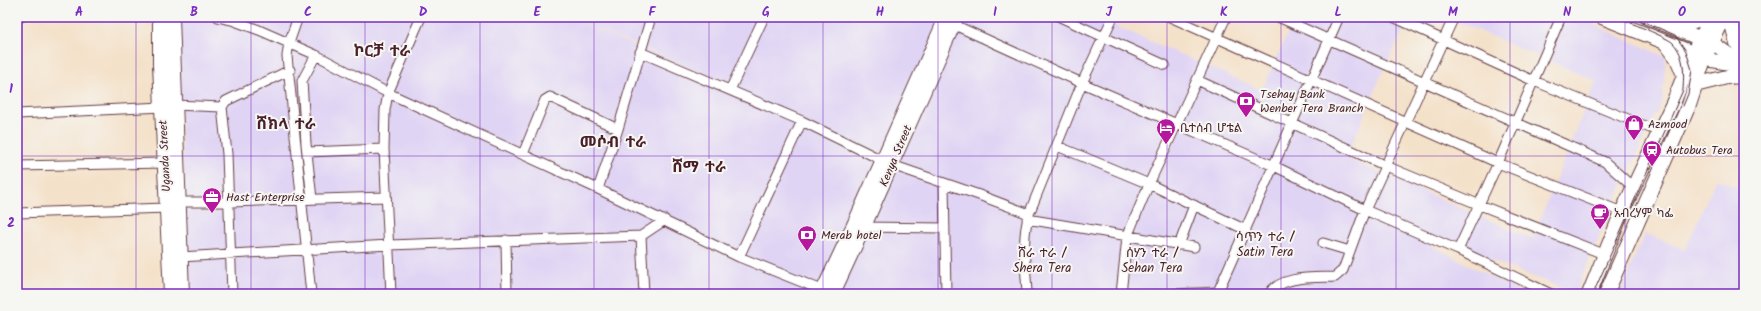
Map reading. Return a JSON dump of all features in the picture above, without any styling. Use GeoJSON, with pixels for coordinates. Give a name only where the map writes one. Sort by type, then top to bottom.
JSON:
{"type":"FeatureCollection","features":[{"type":"Feature","properties":{"kind":"main road","name":"Uganda Street"},"geometry":{"type":"LineString","coordinates":[[160,17],[168,106],[172,205],[171,294]]}},
{"type":"Feature","properties":{"kind":"main road","name":"Uganda Street"},"geometry":{"type":"LineString","coordinates":[[172,17],[165,164],[180,256],[182,294]]}},
{"type":"Feature","properties":{"kind":"main road"},"geometry":{"type":"LineString","coordinates":[[1602,17],[1699,56],[1744,65]]}},
{"type":"Feature","properties":{"kind":"main road"},"geometry":{"type":"LineString","coordinates":[[1647,17],[1706,40],[1744,65]]}},
{"type":"Feature","properties":{"kind":"main road"},"geometry":{"type":"LineString","coordinates":[[1670,25],[1687,23],[1708,17]]}},
{"type":"Feature","properties":{"kind":"main road"},"geometry":{"type":"LineString","coordinates":[[1589,294],[1606,255],[1622,212],[1660,132],[1684,75],[1699,56],[1706,40],[1712,17]]}},
{"type":"Feature","properties":{"kind":"main road"},"geometry":{"type":"LineString","coordinates":[[1706,40],[1724,17]]}},
{"type":"Feature","properties":{"kind":"main road"},"geometry":{"type":"LineString","coordinates":[[1730,17],[1737,43],[1744,56]]}},
{"type":"Feature","properties":{"kind":"main road","name":"Kenya Street"},"geometry":{"type":"LineString","coordinates":[[825,293],[859,227],[947,19]]}},
{"type":"Feature","properties":{"kind":"main road"},"geometry":{"type":"LineString","coordinates":[[1665,42],[1677,58],[1684,75]]}},
{"type":"Feature","properties":{"kind":"main road"},"geometry":{"type":"LineString","coordinates":[[1606,294],[1689,105],[1695,85],[1699,56]]}},
{"type":"Feature","properties":{"kind":"main road"},"geometry":{"type":"LineString","coordinates":[[1695,85],[1727,77],[1744,76]]}},
{"type":"Feature","properties":{"kind":"street"},"geometry":{"type":"LineString","coordinates":[[17,18],[21,17]]}},
{"type":"Feature","properties":{"kind":"street"},"geometry":{"type":"LineString","coordinates":[[218,17],[253,27],[289,43],[388,93],[665,220],[739,257],[825,293]]}},
{"type":"Feature","properties":{"kind":"street"},"geometry":{"type":"LineString","coordinates":[[298,17],[289,43],[287,56],[290,74],[300,200],[308,249],[311,294]]}},
{"type":"Feature","properties":{"kind":"street"},"geometry":{"type":"LineString","coordinates":[[391,294],[384,148],[385,110],[388,93],[421,17]]}},
{"type":"Feature","properties":{"kind":"street"},"geometry":{"type":"LineString","coordinates":[[598,189],[618,129],[650,17]]}},
{"type":"Feature","properties":{"kind":"street"},"geometry":{"type":"LineString","coordinates":[[730,90],[764,17]]}},
{"type":"Feature","properties":{"kind":"street"},"geometry":{"type":"LineString","coordinates":[[1060,17],[1165,65]]}},
{"type":"Feature","properties":{"kind":"street"},"geometry":{"type":"LineString","coordinates":[[1027,294],[1025,246],[1028,217],[1058,146],[1082,83],[1113,17]]}},
{"type":"Feature","properties":{"kind":"street"},"geometry":{"type":"LineString","coordinates":[[1170,17],[1498,163],[1622,212]]}},
{"type":"Feature","properties":{"kind":"street"},"geometry":{"type":"LineString","coordinates":[[1121,294],[1127,237],[1149,184],[1226,17]]}},
{"type":"Feature","properties":{"kind":"street"},"geometry":{"type":"LineString","coordinates":[[1278,17],[1605,162],[1634,188]]}},
{"type":"Feature","properties":{"kind":"street"},"geometry":{"type":"LineString","coordinates":[[1173,294],[1218,293],[1330,41],[1339,17]]}},
{"type":"Feature","properties":{"kind":"street"},"geometry":{"type":"LineString","coordinates":[[1393,17],[1534,81],[1660,132]]}},
{"type":"Feature","properties":{"kind":"street"},"geometry":{"type":"LineString","coordinates":[[1269,294],[1275,287],[1287,282],[1301,279],[1335,277],[1343,270],[1366,210],[1454,17]]}},
{"type":"Feature","properties":{"kind":"street"},"geometry":{"type":"LineString","coordinates":[[1458,250],[1480,205],[1561,17]]}},
{"type":"Feature","properties":{"kind":"street"},"geometry":{"type":"LineString","coordinates":[[947,19],[1082,83],[1274,166],[1366,210],[1458,250],[1551,294]]}},
{"type":"Feature","properties":{"kind":"street"},"geometry":{"type":"LineString","coordinates":[[640,52],[802,121],[887,163],[1028,217],[1127,237],[1194,247]]}},
{"type":"Feature","properties":{"kind":"street"},"geometry":{"type":"LineString","coordinates":[[312,199],[306,148],[303,77],[316,56]]}},
{"type":"Feature","properties":{"kind":"street"},"geometry":{"type":"LineString","coordinates":[[232,294],[232,255],[227,154],[222,107],[226,101],[290,74],[303,77]]}},
{"type":"Feature","properties":{"kind":"street"},"geometry":{"type":"LineString","coordinates":[[1197,80],[1386,166],[1606,255]]}},
{"type":"Feature","properties":{"kind":"street"},"geometry":{"type":"LineString","coordinates":[[523,154],[545,100],[550,97],[618,129]]}},
{"type":"Feature","properties":{"kind":"street"},"geometry":{"type":"LineString","coordinates":[[17,114],[168,106],[222,107]]}},
{"type":"Feature","properties":{"kind":"street"},"geometry":{"type":"LineString","coordinates":[[739,257],[802,121]]}},
{"type":"Feature","properties":{"kind":"street"},"geometry":{"type":"LineString","coordinates":[[295,145],[306,148],[384,148]]}},
{"type":"Feature","properties":{"kind":"street"},"geometry":{"type":"LineString","coordinates":[[1058,146],[1149,184],[1246,230]]}},
{"type":"Feature","properties":{"kind":"street"},"geometry":{"type":"LineString","coordinates":[[17,166],[165,164]]}},
{"type":"Feature","properties":{"kind":"street"},"geometry":{"type":"LineString","coordinates":[[944,184],[946,294]]}},
{"type":"Feature","properties":{"kind":"street"},"geometry":{"type":"LineString","coordinates":[[17,213],[229,202],[386,197]]}},
{"type":"Feature","properties":{"kind":"street"},"geometry":{"type":"LineString","coordinates":[[1179,245],[1194,205]]}},
{"type":"Feature","properties":{"kind":"street"},"geometry":{"type":"LineString","coordinates":[[180,256],[232,255],[389,245],[641,236],[665,220]]}},
{"type":"Feature","properties":{"kind":"street"},"geometry":{"type":"LineString","coordinates":[[859,227],[945,228]]}},
{"type":"Feature","properties":{"kind":"street"},"geometry":{"type":"LineString","coordinates":[[641,236],[644,294]]}},
{"type":"Feature","properties":{"kind":"street"},"geometry":{"type":"LineString","coordinates":[[506,240],[507,294]]}},
{"type":"Feature","properties":{"kind":"street"},"geometry":{"type":"LineString","coordinates":[[1323,243],[1350,252]]}},
{"type":"Feature","properties":{"kind":"shaded area"},"geometry":{"type":"Polygon","coordinates":[[[178,17],[566,17],[656,54],[884,163],[824,294],[187,294],[178,17]]]}},
{"type":"Feature","properties":{"kind":"shaded area"},"geometry":{"type":"Polygon","coordinates":[[[568,17],[1095,17],[1262,90],[1295,17],[1410,17],[1384,69],[1346,158],[1532,239],[1596,81],[1447,17],[1577,17],[1666,57],[1662,101],[1609,214],[1575,293],[1370,213],[1524,294],[827,294],[885,162],[657,53],[568,17]]]}},
{"type":"Feature","properties":{"kind":"shaded area"},"geometry":{"type":"Polygon","coordinates":[[[1716,179],[1744,191],[1744,294],[1619,294],[1645,233],[1685,250],[1716,179]]]}},
{"type":"Feature","properties":{"kind":"tram line"},"geometry":{"type":"LineString","coordinates":[[1593,294],[1683,90],[1682,59],[1673,43],[1617,17]]}},
{"type":"Feature","properties":{"kind":"tram line"},"geometry":{"type":"LineString","coordinates":[[1633,17],[1675,35],[1686,51],[1692,70],[1688,94],[1683,106]]}},
{"type":"Feature","properties":{"kind":"place","name":"Tsehay Bank Wenber Tera Branch"},"geometry":{"type":"Point","coordinates":[1246,118]}},
{"type":"Feature","properties":{"kind":"place","name":"Azmood"},"geometry":{"type":"Point","coordinates":[1634,141]}},
{"type":"Feature","properties":{"kind":"place","name":"ቤተሰብ ሆቴል"},"geometry":{"type":"Point","coordinates":[1166,145]}},
{"type":"Feature","properties":{"kind":"place","name":"Autobus Tera"},"geometry":{"type":"Point","coordinates":[1652,167]}},
{"type":"Feature","properties":{"kind":"place","name":"Hast Enterprise"},"geometry":{"type":"Point","coordinates":[212,214]}},
{"type":"Feature","properties":{"kind":"place","name":"አብረሃም ካፌ"},"geometry":{"type":"Point","coordinates":[1600,230]}},
{"type":"Feature","properties":{"kind":"place","name":"Merab hotel"},"geometry":{"type":"Point","coordinates":[807,252]}},
{"type":"Feature","properties":{"kind":"district","name":"ኮርቻ ተራ"},"geometry":{"type":"Point","coordinates":[382,51]}},
{"type":"Feature","properties":{"kind":"district","name":"ሸክላ ተራ"},"geometry":{"type":"Point","coordinates":[286,124]}},
{"type":"Feature","properties":{"kind":"district","name":"መሶብ ተራ"},"geometry":{"type":"Point","coordinates":[613,142]}},
{"type":"Feature","properties":{"kind":"district","name":"ሸማ ተራ"},"geometry":{"type":"Point","coordinates":[699,167]}},
{"type":"Feature","properties":{"kind":"district","name":"ሳጥን ተራ / Satin Tera"},"geometry":{"type":"Point","coordinates":[1265,244]}},
{"type":"Feature","properties":{"kind":"district","name":"ሸራ ተራ / Shera Tera"},"geometry":{"type":"Point","coordinates":[1042,260]}},
{"type":"Feature","properties":{"kind":"district","name":"ሰሃን ተራ / Sehan Tera"},"geometry":{"type":"Point","coordinates":[1152,260]}}]}
